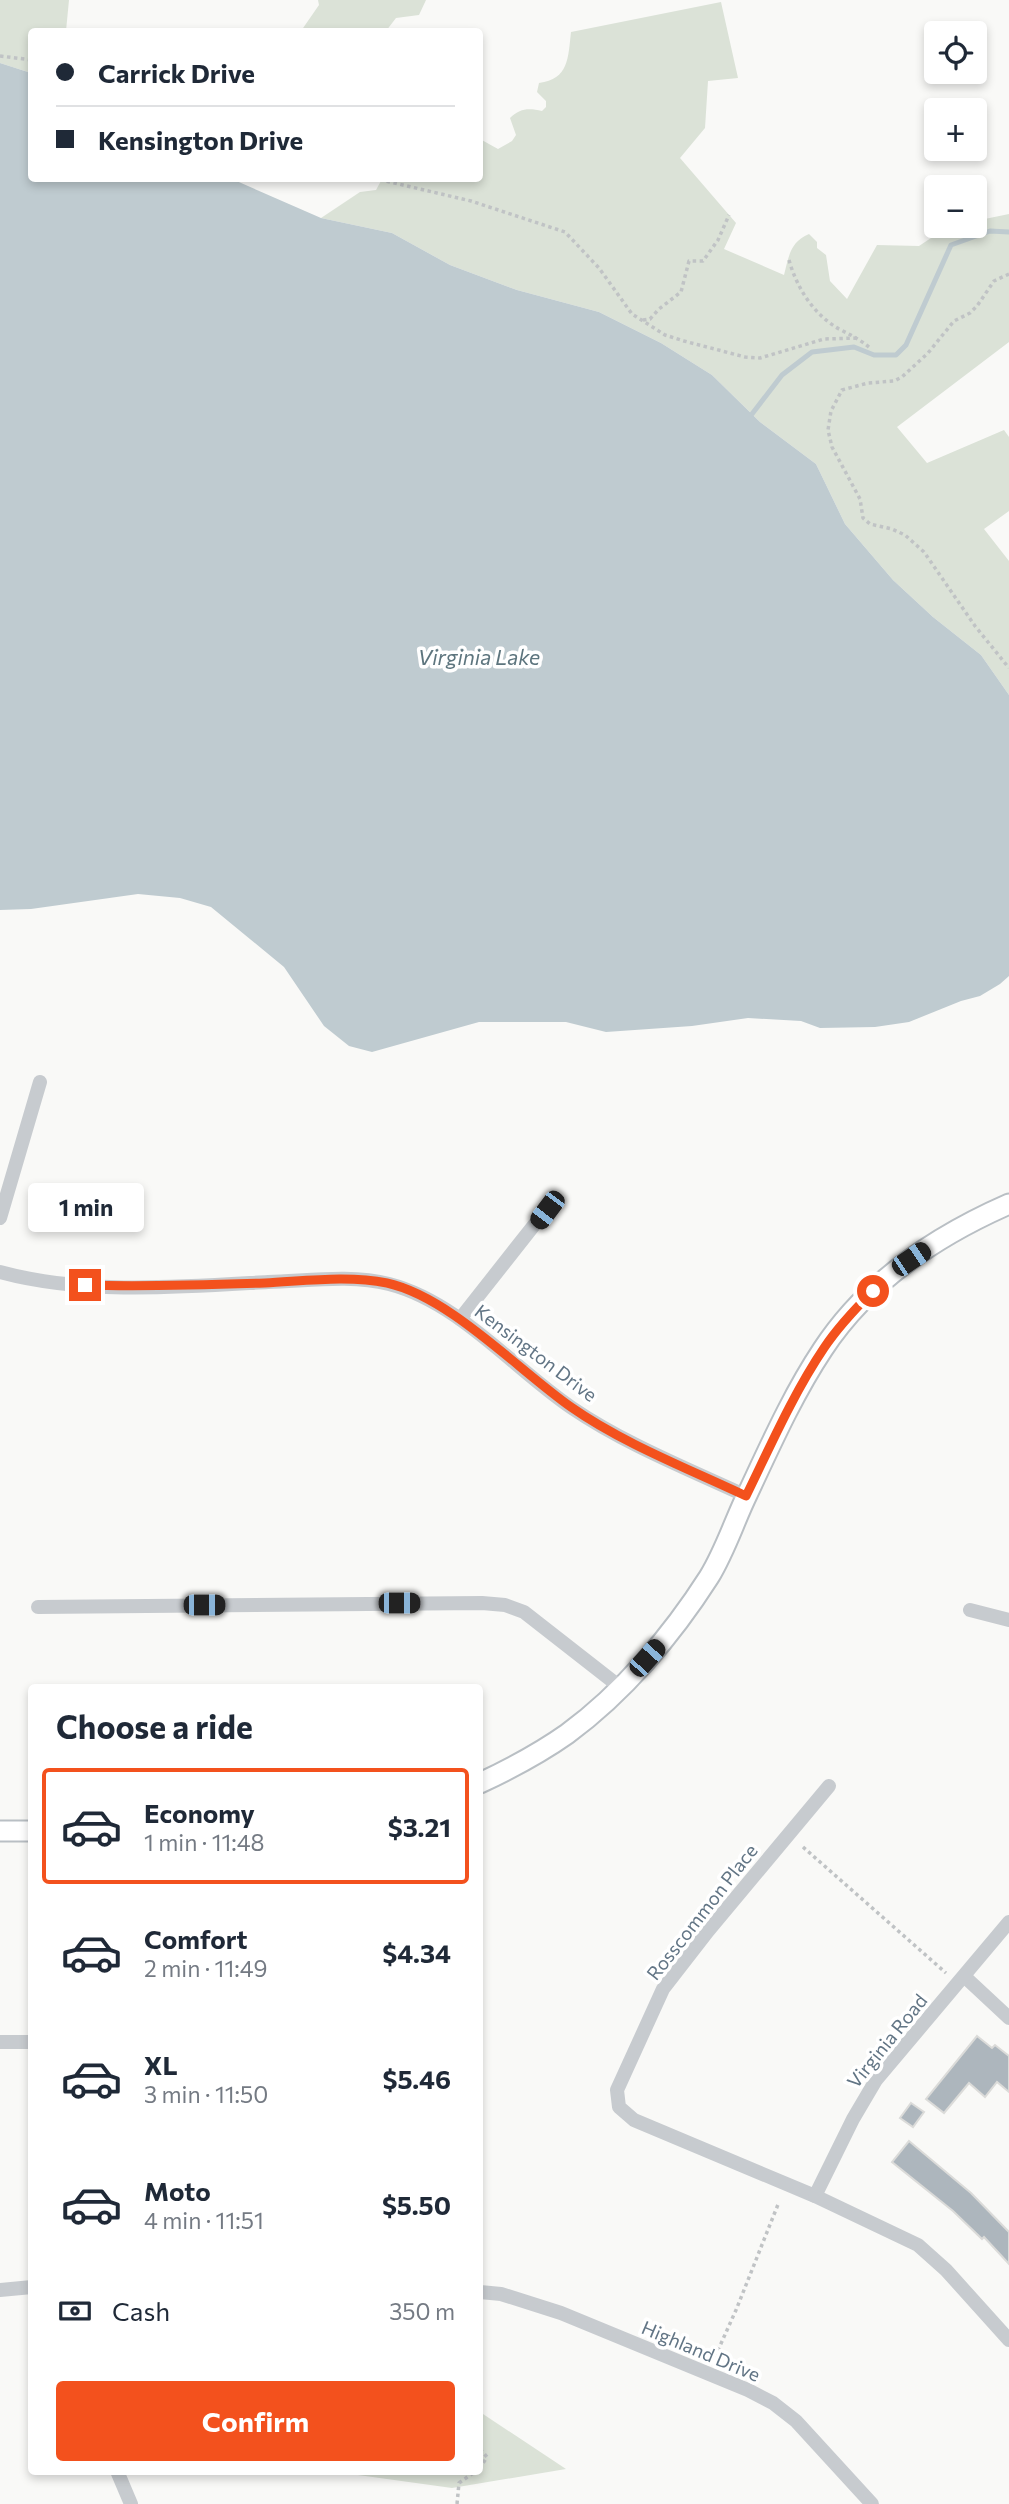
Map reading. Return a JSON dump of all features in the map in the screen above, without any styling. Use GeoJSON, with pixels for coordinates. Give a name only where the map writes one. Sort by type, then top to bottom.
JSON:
{"type":"FeatureCollection","features":[{"type":"Feature","properties":{"kind":"street"},"geometry":{"type":"LineString","coordinates":[[0,1218],[40,1082]]}},
{"type":"Feature","properties":{"kind":"street"},"geometry":{"type":"LineString","coordinates":[[483,1782],[516,1766],[568,1733],[597,1710],[660,1643],[709,1576],[746,1496],[811,1370],[847,1317],[911,1259],[974,1219],[1009,1205]]}},
{"type":"Feature","properties":{"kind":"street"},"geometry":{"type":"LineString","coordinates":[[460,1319],[547,1210]]}},
{"type":"Feature","properties":{"kind":"street","name":"Kensington Drive"},"geometry":{"type":"LineString","coordinates":[[0,1272],[43,1282],[130,1286],[354,1279],[388,1283],[423,1296],[460,1319],[572,1408],[605,1428],[746,1496]]}},
{"type":"Feature","properties":{"kind":"street"},"geometry":{"type":"LineString","coordinates":[[38,1607],[482,1602],[505,1605],[524,1612],[620,1687]]}},
{"type":"Feature","properties":{"kind":"street"},"geometry":{"type":"LineString","coordinates":[[970,1610],[1009,1620]]}},
{"type":"Feature","properties":{"kind":"street","name":"Rosscommon Place"},"geometry":{"type":"LineString","coordinates":[[829,1786],[663,1989],[617,2090],[619,2107],[634,2120],[815,2196],[918,2245],[946,2270],[1009,2340]]}},
{"type":"Feature","properties":{"kind":"street"},"geometry":{"type":"LineString","coordinates":[[0,1831],[28,1831]]}},
{"type":"Feature","properties":{"kind":"street","name":"Virginia Road"},"geometry":{"type":"LineString","coordinates":[[815,2196],[853,2119],[876,2080],[1009,1922]]}},
{"type":"Feature","properties":{"kind":"street"},"geometry":{"type":"LineString","coordinates":[[965,1977],[1009,2018]]}},
{"type":"Feature","properties":{"kind":"street"},"geometry":{"type":"LineString","coordinates":[[0,2042],[28,2042]]}},
{"type":"Feature","properties":{"kind":"street"},"geometry":{"type":"LineString","coordinates":[[0,2290],[28,2287]]}},
{"type":"Feature","properties":{"kind":"street","name":"Highland Drive"},"geometry":{"type":"LineString","coordinates":[[483,2292],[501,2294],[561,2313],[748,2390],[773,2403],[796,2421],[872,2504]]}},
{"type":"Feature","properties":{"kind":"street"},"geometry":{"type":"LineString","coordinates":[[119,2475],[131,2504]]}},
{"type":"Feature","properties":{"kind":"path"},"geometry":{"type":"LineString","coordinates":[[0,56],[28,60]]}},
{"type":"Feature","properties":{"kind":"path"},"geometry":{"type":"LineString","coordinates":[[390,182],[471,201],[565,232],[599,268],[632,314],[665,335],[745,357],[760,358],[824,339],[859,338]]}},
{"type":"Feature","properties":{"kind":"path"},"geometry":{"type":"LineString","coordinates":[[640,320],[650,319],[681,292],[689,261],[703,261],[719,240],[729,215]]}},
{"type":"Feature","properties":{"kind":"path"},"geometry":{"type":"LineString","coordinates":[[789,260],[801,291],[818,314],[859,338],[871,349]]}},
{"type":"Feature","properties":{"kind":"path"},"geometry":{"type":"LineString","coordinates":[[1009,274],[994,281],[977,306],[954,321],[928,353],[902,377],[894,381],[868,383],[842,390],[831,411],[828,430],[832,447],[860,499],[863,518],[870,524],[905,535],[924,552],[975,626],[1009,668]]}},
{"type":"Feature","properties":{"kind":"path"},"geometry":{"type":"LineString","coordinates":[[803,1847],[946,1973]]}},
{"type":"Feature","properties":{"kind":"path"},"geometry":{"type":"LineString","coordinates":[[715,2357],[779,2203]]}},
{"type":"Feature","properties":{"kind":"path"},"geometry":{"type":"LineString","coordinates":[[457,2504],[459,2483],[470,2475]]}},
{"type":"Feature","properties":{"kind":"shaded area"},"geometry":{"type":"Polygon","coordinates":[[[0,0],[69,0],[66,28],[28,28],[28,72],[0,63],[0,0]]]}},
{"type":"Feature","properties":{"kind":"shaded area"},"geometry":{"type":"Polygon","coordinates":[[[318,0],[426,0],[419,15],[396,18],[388,28],[303,28],[319,5],[318,0]]]}},
{"type":"Feature","properties":{"kind":"shaded area"},"geometry":{"type":"Polygon","coordinates":[[[721,2],[738,78],[708,81],[705,128],[680,158],[736,223],[724,249],[784,275],[794,245],[809,234],[817,242],[817,248],[826,255],[830,281],[847,299],[877,245],[919,246],[931,238],[987,238],[987,219],[1009,214],[1009,342],[897,427],[927,463],[1004,430],[1009,437],[1009,511],[984,529],[1009,561],[1009,695],[981,655],[933,617],[893,580],[845,524],[816,464],[760,422],[712,375],[661,343],[599,312],[517,290],[450,265],[392,233],[321,218],[360,192],[376,190],[380,182],[483,182],[483,141],[498,149],[512,141],[516,135],[510,118],[517,112],[533,109],[542,111],[546,107],[546,101],[537,92],[539,83],[549,81],[562,72],[571,32],[721,2]]]}},
{"type":"Feature","properties":{"kind":"shaded area"},"geometry":{"type":"Polygon","coordinates":[[[483,2414],[566,2469],[452,2488],[358,2475],[483,2475],[483,2414]]]}},
{"type":"Feature","properties":{"kind":"water","name":"Virginia Lake"},"geometry":{"type":"Polygon","coordinates":[[[0,63],[28,72],[28,182],[239,182],[321,218],[392,233],[450,265],[517,290],[599,312],[661,343],[712,375],[760,422],[816,464],[845,524],[893,580],[933,617],[981,655],[1009,695],[1009,976],[980,996],[909,1022],[875,1027],[820,1028],[801,1021],[748,1018],[692,1026],[606,1032],[566,1022],[479,1022],[372,1052],[349,1046],[324,1026],[284,967],[211,907],[180,898],[138,894],[31,909],[0,910],[0,63]]]}},
{"type":"Feature","properties":{"kind":"building"},"geometry":{"type":"Polygon","coordinates":[[[977,2036],[992,2048],[995,2045],[1009,2056],[1009,2092],[997,2082],[985,2097],[969,2083],[944,2113],[926,2099],[977,2036]]]}},
{"type":"Feature","properties":{"kind":"building"},"geometry":{"type":"Polygon","coordinates":[[[911,2103],[924,2112],[913,2127],[900,2118],[911,2103]]]}},
{"type":"Feature","properties":{"kind":"building"},"geometry":{"type":"Polygon","coordinates":[[[909,2141],[971,2193],[1009,2232],[1009,2264],[984,2237],[982,2239],[953,2211],[892,2162],[909,2141]]]}},
{"type":"Feature","properties":{"kind":"waterway"},"geometry":{"type":"LineString","coordinates":[[752,414],[782,375],[812,352],[854,347],[874,355],[896,355],[906,345],[951,245],[990,231],[1009,232]]}},
{"type":"Feature","properties":{"kind":"route"},"geometry":{"type":"LineString","coordinates":[[85,1285],[170,1286],[354,1279],[388,1283],[423,1296],[460,1319],[528,1375],[572,1408],[605,1428],[746,1496],[823,1349],[847,1317],[873,1291]]}}]}
